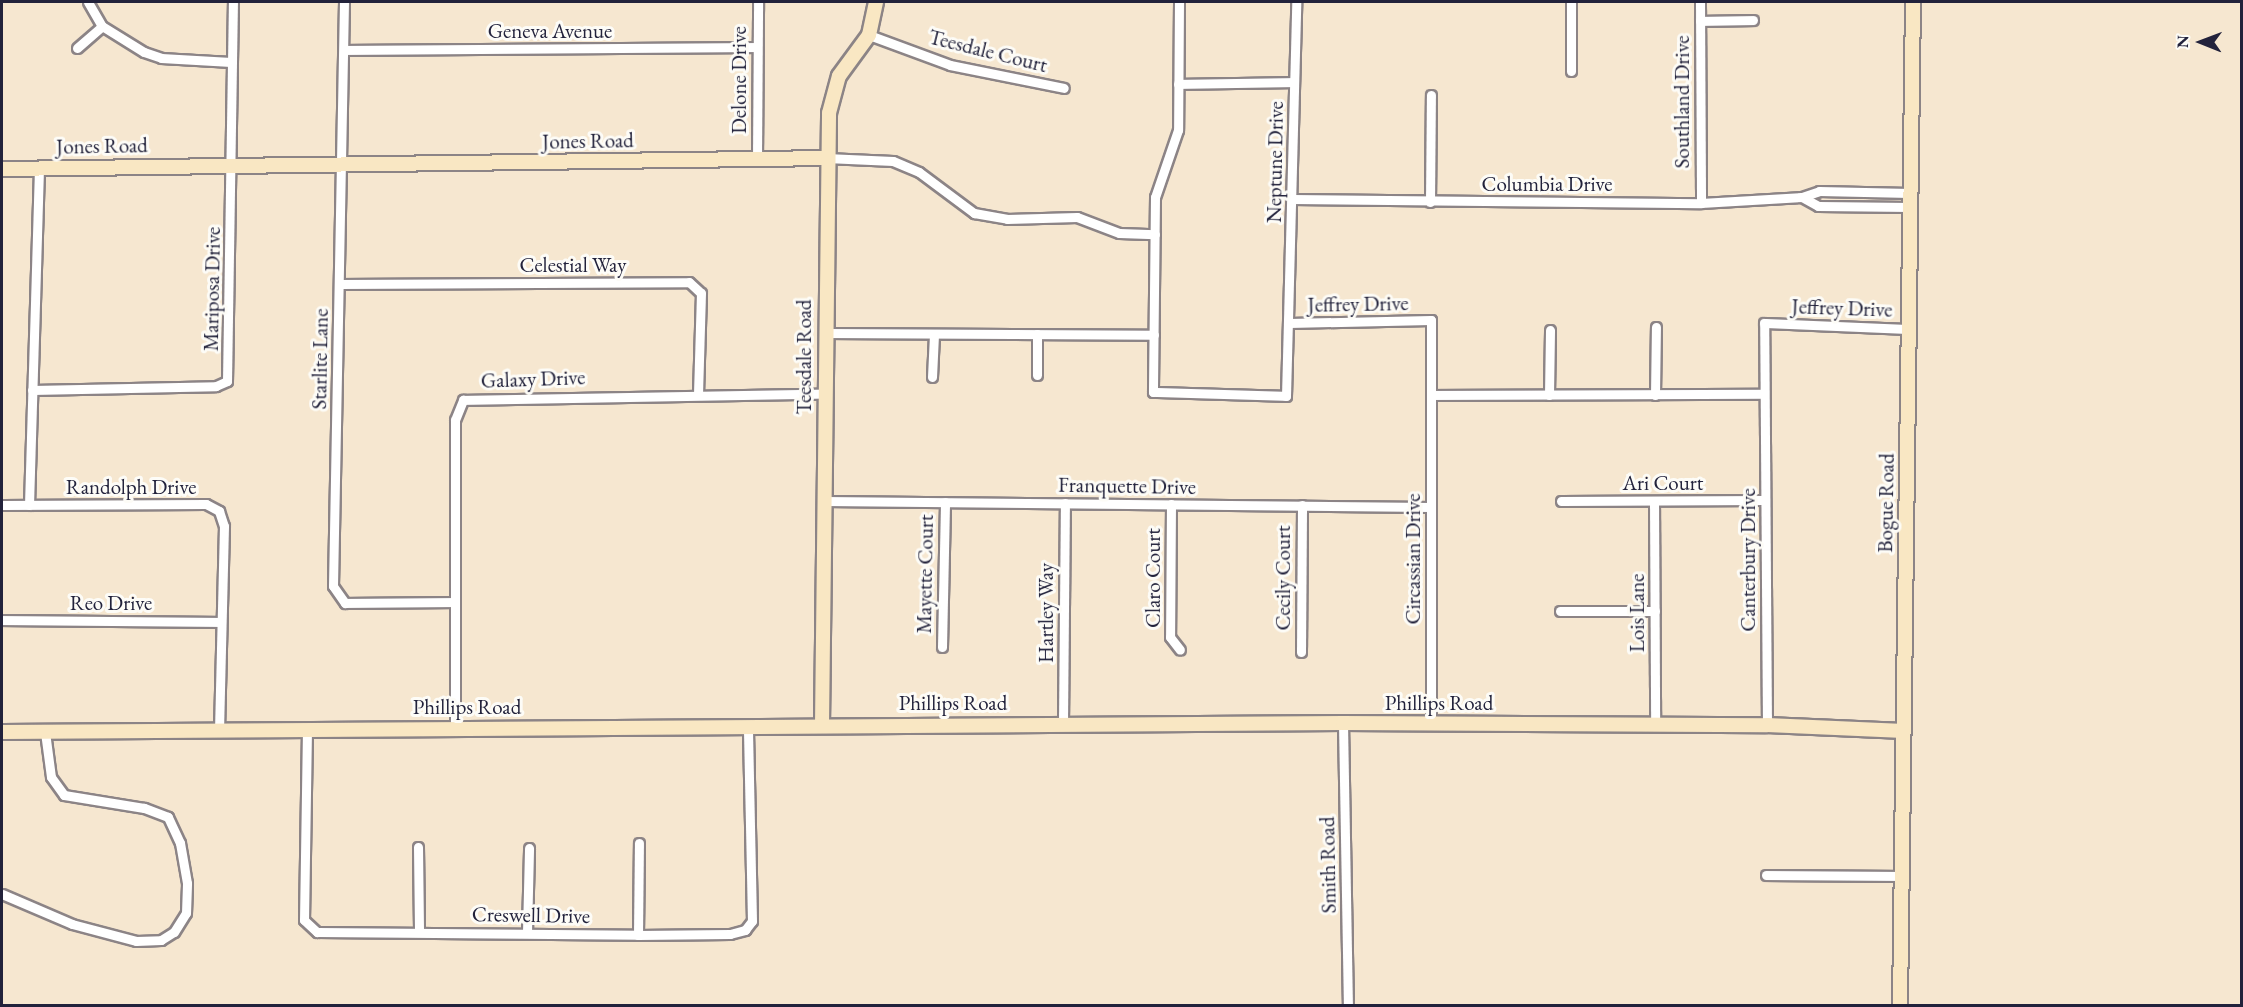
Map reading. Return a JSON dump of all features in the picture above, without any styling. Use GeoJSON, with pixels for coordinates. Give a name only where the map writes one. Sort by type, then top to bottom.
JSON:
{"type":"FeatureCollection","features":[{"type":"Feature","properties":{"kind":"street"},"geometry":{"type":"LineString","coordinates":[[88,2],[102,26],[161,58],[231,62]]}},
{"type":"Feature","properties":{"kind":"street","name":"Mariposa Drive"},"geometry":{"type":"LineString","coordinates":[[32,390],[216,386],[227,381],[233,2]]}},
{"type":"Feature","properties":{"kind":"street","name":"Starlite Lane"},"geometry":{"type":"LineString","coordinates":[[345,2],[333,586],[345,603],[455,602]]}},
{"type":"Feature","properties":{"kind":"street","name":"Delone Drive"},"geometry":{"type":"LineString","coordinates":[[757,159],[758,2]]}},
{"type":"Feature","properties":{"kind":"street","name":"Teesdale Road"},"geometry":{"type":"LineString","coordinates":[[822,725],[826,158],[829,113],[839,76],[869,35],[876,2]]}},
{"type":"Feature","properties":{"kind":"street"},"geometry":{"type":"LineString","coordinates":[[825,333],[1154,335],[1155,197],[1178,130],[1179,2]]}},
{"type":"Feature","properties":{"kind":"street","name":"Neptune Drive"},"geometry":{"type":"LineString","coordinates":[[1289,323],[1296,2]]}},
{"type":"Feature","properties":{"kind":"street"},"geometry":{"type":"LineString","coordinates":[[1571,2],[1571,71]]}},
{"type":"Feature","properties":{"kind":"street","name":"Southland Drive"},"geometry":{"type":"LineString","coordinates":[[1700,2],[1701,203]]}},
{"type":"Feature","properties":{"kind":"street","name":"Bogue Road"},"geometry":{"type":"LineString","coordinates":[[1900,1005],[1913,2]]}},
{"type":"Feature","properties":{"kind":"street"},"geometry":{"type":"LineString","coordinates":[[1700,21],[1753,20]]}},
{"type":"Feature","properties":{"kind":"street"},"geometry":{"type":"LineString","coordinates":[[77,48],[102,26]]}},
{"type":"Feature","properties":{"kind":"street","name":"Teesdale Court"},"geometry":{"type":"LineString","coordinates":[[869,35],[951,65],[1064,88]]}},
{"type":"Feature","properties":{"kind":"street","name":"Geneva Avenue"},"geometry":{"type":"LineString","coordinates":[[344,50],[757,47]]}},
{"type":"Feature","properties":{"kind":"street"},"geometry":{"type":"LineString","coordinates":[[1178,84],[1294,82]]}},
{"type":"Feature","properties":{"kind":"street"},"geometry":{"type":"LineString","coordinates":[[1430,202],[1431,95]]}},
{"type":"Feature","properties":{"kind":"street","name":"Jones Road"},"geometry":{"type":"LineString","coordinates":[[2,169],[231,164],[340,166],[826,158],[893,160],[919,172],[974,213],[1007,219],[1077,217],[1119,233],[1155,234]]}},
{"type":"Feature","properties":{"kind":"street"},"geometry":{"type":"LineString","coordinates":[[29,505],[39,169]]}},
{"type":"Feature","properties":{"kind":"street","name":"Columbia Drive"},"geometry":{"type":"LineString","coordinates":[[1292,199],[1701,203],[1802,197],[1819,191],[1910,200]]}},
{"type":"Feature","properties":{"kind":"street","name":"Columbia Drive"},"geometry":{"type":"LineString","coordinates":[[1802,197],[1818,206],[1910,200]]}},
{"type":"Feature","properties":{"kind":"street","name":"Celestial Way"},"geometry":{"type":"LineString","coordinates":[[339,284],[689,282],[701,294],[699,395]]}},
{"type":"Feature","properties":{"kind":"street","name":"Jeffrey Drive"},"geometry":{"type":"LineString","coordinates":[[1154,335],[1153,392],[1286,396],[1289,323],[1431,321],[1431,395]]}},
{"type":"Feature","properties":{"kind":"street","name":"Jeffrey Drive"},"geometry":{"type":"LineString","coordinates":[[1764,394],[1764,323],[1909,329]]}},
{"type":"Feature","properties":{"kind":"street"},"geometry":{"type":"LineString","coordinates":[[1656,327],[1656,394]]}},
{"type":"Feature","properties":{"kind":"street"},"geometry":{"type":"LineString","coordinates":[[1549,395],[1550,330]]}},
{"type":"Feature","properties":{"kind":"street"},"geometry":{"type":"LineString","coordinates":[[932,377],[934,334]]}},
{"type":"Feature","properties":{"kind":"street"},"geometry":{"type":"LineString","coordinates":[[1037,334],[1037,375]]}},
{"type":"Feature","properties":{"kind":"street","name":"Galaxy Drive"},"geometry":{"type":"LineString","coordinates":[[455,728],[455,420],[463,400],[824,394]]}},
{"type":"Feature","properties":{"kind":"street"},"geometry":{"type":"LineString","coordinates":[[1431,395],[1764,394]]}},
{"type":"Feature","properties":{"kind":"street","name":"Canterbury Drive"},"geometry":{"type":"LineString","coordinates":[[1764,394],[1767,725]]}},
{"type":"Feature","properties":{"kind":"street","name":"Circassian Drive"},"geometry":{"type":"LineString","coordinates":[[1431,395],[1431,723]]}},
{"type":"Feature","properties":{"kind":"street","name":"Ari Court"},"geometry":{"type":"LineString","coordinates":[[1561,501],[1765,500]]}},
{"type":"Feature","properties":{"kind":"street","name":"Franquette Drive"},"geometry":{"type":"LineString","coordinates":[[824,501],[1431,507]]}},
{"type":"Feature","properties":{"kind":"street","name":"Lois Lane"},"geometry":{"type":"LineString","coordinates":[[1654,501],[1655,725]]}},
{"type":"Feature","properties":{"kind":"street","name":"Mayette Court"},"geometry":{"type":"LineString","coordinates":[[942,647],[945,502]]}},
{"type":"Feature","properties":{"kind":"street","name":"Hartley Way"},"geometry":{"type":"LineString","coordinates":[[1063,724],[1065,503]]}},
{"type":"Feature","properties":{"kind":"street","name":"Randolph Drive"},"geometry":{"type":"LineString","coordinates":[[2,505],[206,504],[219,511],[224,526],[219,730]]}},
{"type":"Feature","properties":{"kind":"street","name":"Claro Court"},"geometry":{"type":"LineString","coordinates":[[1171,504],[1170,637],[1180,650]]}},
{"type":"Feature","properties":{"kind":"street","name":"Cecily Court"},"geometry":{"type":"LineString","coordinates":[[1301,652],[1302,505]]}},
{"type":"Feature","properties":{"kind":"street"},"geometry":{"type":"LineString","coordinates":[[1560,611],[1655,611]]}},
{"type":"Feature","properties":{"kind":"street","name":"Reo Drive"},"geometry":{"type":"LineString","coordinates":[[2,620],[221,622]]}},
{"type":"Feature","properties":{"kind":"street","name":"Phillips Road"},"geometry":{"type":"LineString","coordinates":[[2,732],[748,725],[1344,723],[1767,725],[1904,731]]}},
{"type":"Feature","properties":{"kind":"street","name":"Smith Road"},"geometry":{"type":"LineString","coordinates":[[1344,723],[1348,1005]]}},
{"type":"Feature","properties":{"kind":"street","name":"Creswell Drive"},"geometry":{"type":"LineString","coordinates":[[306,729],[304,920],[317,932],[527,932],[639,935],[730,934],[745,930],[752,921],[748,725]]}},
{"type":"Feature","properties":{"kind":"street"},"geometry":{"type":"LineString","coordinates":[[2,894],[72,924],[136,941],[161,940],[174,932],[186,913],[186,883],[180,843],[168,817],[144,808],[64,795],[51,777],[45,732]]}},
{"type":"Feature","properties":{"kind":"street"},"geometry":{"type":"LineString","coordinates":[[639,843],[639,935]]}},
{"type":"Feature","properties":{"kind":"street"},"geometry":{"type":"LineString","coordinates":[[418,847],[419,932]]}},
{"type":"Feature","properties":{"kind":"street"},"geometry":{"type":"LineString","coordinates":[[527,932],[529,848]]}},
{"type":"Feature","properties":{"kind":"street"},"geometry":{"type":"LineString","coordinates":[[1766,875],[1901,876]]}}]}
